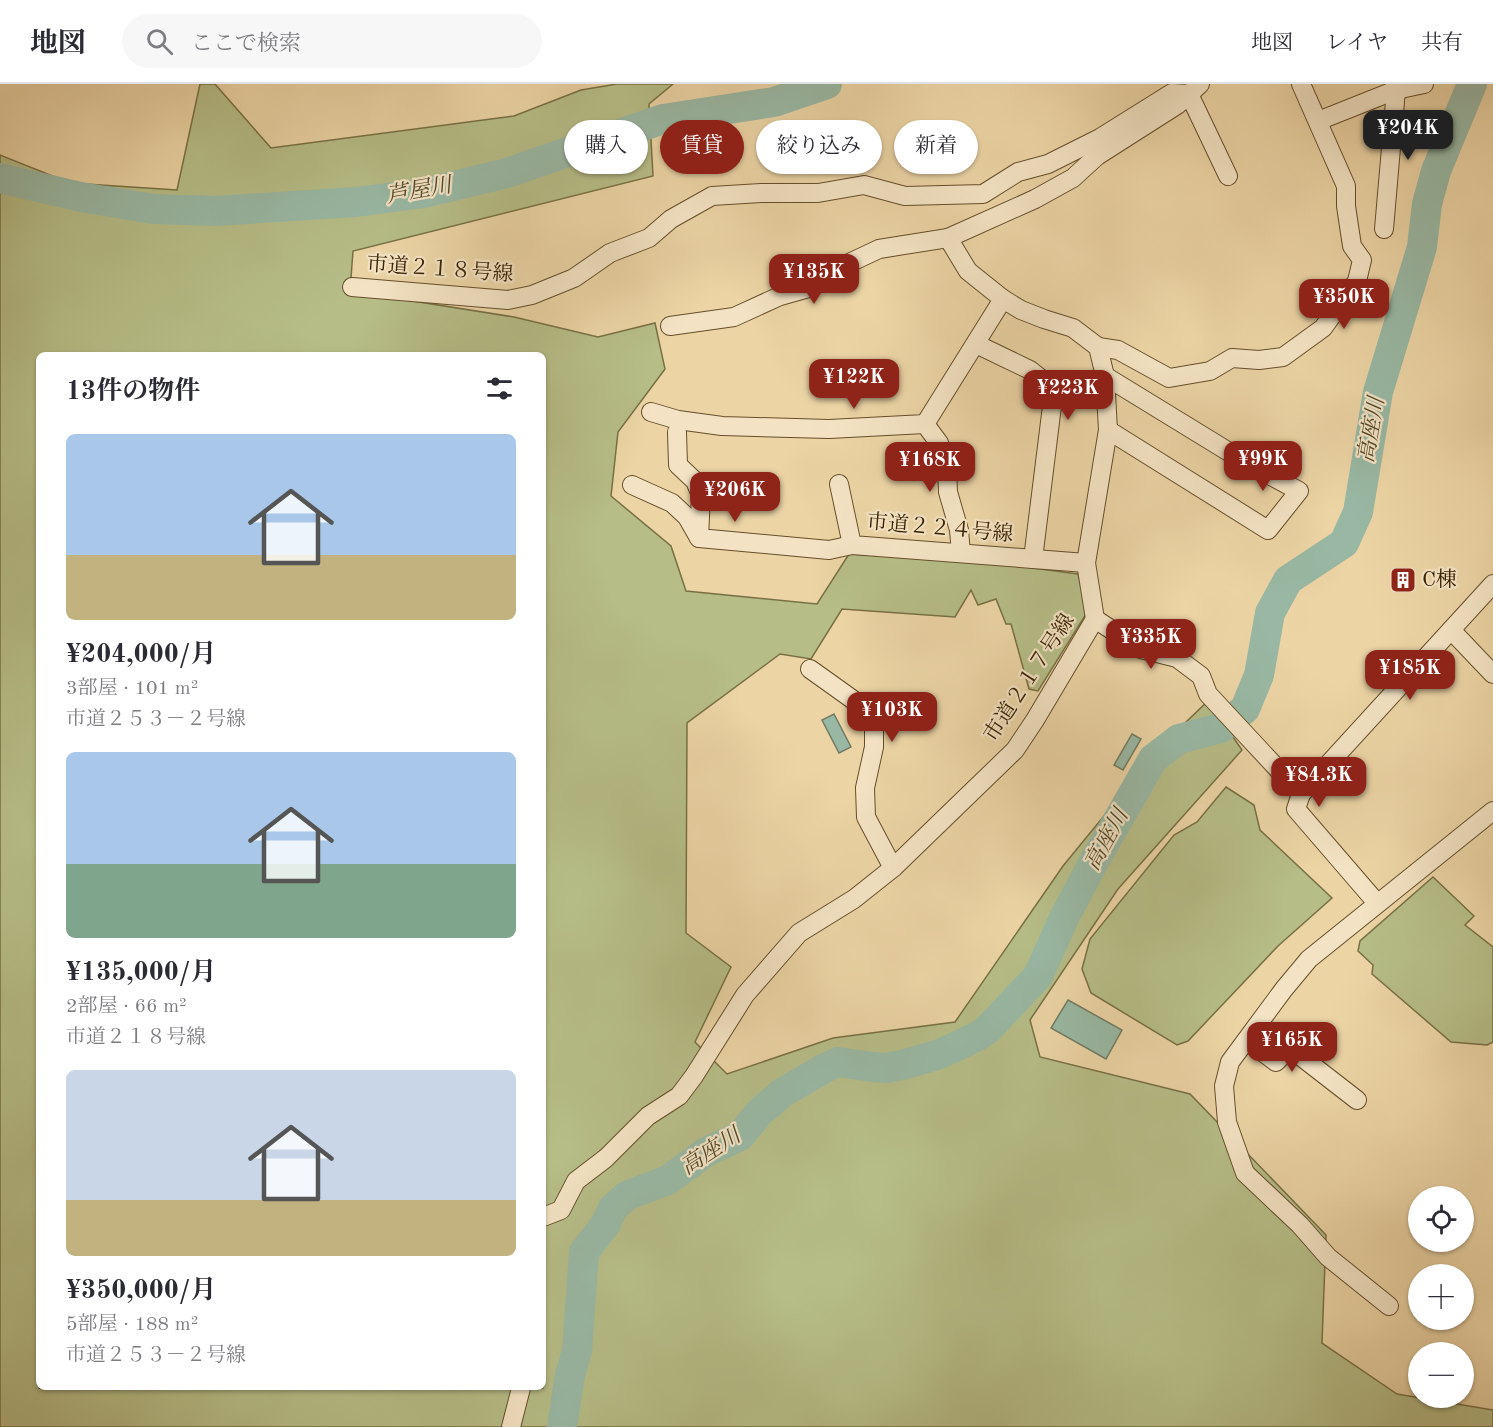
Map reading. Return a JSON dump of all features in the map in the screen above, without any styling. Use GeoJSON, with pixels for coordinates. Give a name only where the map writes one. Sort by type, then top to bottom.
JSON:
{"type":"FeatureCollection","features":[{"type":"Feature","properties":{"kind":"street"},"geometry":{"type":"LineString","coordinates":[[948,238],[968,270],[1003,299],[1021,310],[1073,327],[1098,347],[1118,350],[1169,378],[1210,371],[1232,358],[1259,360],[1283,357],[1323,328],[1357,281],[1362,260],[1352,246],[1346,206],[1346,186],[1301,84]]}},
{"type":"Feature","properties":{"kind":"street"},"geometry":{"type":"LineString","coordinates":[[1318,121],[1396,87],[1424,84]]}},
{"type":"Feature","properties":{"kind":"street"},"geometry":{"type":"LineString","coordinates":[[1396,87],[1390,161],[1384,229],[1393,124],[1396,87]]}},
{"type":"Feature","properties":{"kind":"street"},"geometry":{"type":"LineString","coordinates":[[670,326],[734,318],[780,296],[812,287],[847,264],[879,249],[948,238],[1035,199],[1073,178],[1097,156],[1177,105],[1195,89],[1228,176]]}},
{"type":"Feature","properties":{"kind":"street","name":"市道２１８号線"},"geometry":{"type":"LineString","coordinates":[[352,287],[508,300],[532,295],[574,278],[610,253],[649,238],[671,219],[712,196],[818,193],[864,185],[905,196],[983,194],[1018,172],[1048,164],[1100,138],[1172,93],[1195,89]]}},
{"type":"Feature","properties":{"kind":"street"},"geometry":{"type":"LineString","coordinates":[[925,424],[1003,299]]}},
{"type":"Feature","properties":{"kind":"street"},"geometry":{"type":"LineString","coordinates":[[976,344],[1030,370],[1045,382],[1053,398],[1032,559]]}},
{"type":"Feature","properties":{"kind":"street","name":"市道２１７号線"},"geometry":{"type":"LineString","coordinates":[[546,1216],[561,1210],[576,1181],[606,1158],[648,1116],[679,1096],[744,995],[800,933],[854,898],[892,868],[1015,750],[1035,720],[1095,619],[1086,564],[1107,430],[1106,376],[1098,347]]}},
{"type":"Feature","properties":{"kind":"street"},"geometry":{"type":"LineString","coordinates":[[1106,376],[1246,463],[1299,491],[1268,530],[1107,430]]}},
{"type":"Feature","properties":{"kind":"street"},"geometry":{"type":"LineString","coordinates":[[651,412],[678,420],[722,426],[829,429],[925,424]]}},
{"type":"Feature","properties":{"kind":"street"},"geometry":{"type":"LineString","coordinates":[[925,424],[939,443],[947,469],[948,492],[959,530],[961,554]]}},
{"type":"Feature","properties":{"kind":"street"},"geometry":{"type":"LineString","coordinates":[[677,432],[678,465],[695,482],[701,495],[694,537]]}},
{"type":"Feature","properties":{"kind":"street","name":"市道２２４号線"},"geometry":{"type":"LineString","coordinates":[[839,484],[852,545],[1086,564]]}},
{"type":"Feature","properties":{"kind":"street"},"geometry":{"type":"LineString","coordinates":[[632,485],[672,503],[687,517],[694,537]]}},
{"type":"Feature","properties":{"kind":"street"},"geometry":{"type":"LineString","coordinates":[[694,537],[829,550],[852,545]]}},
{"type":"Feature","properties":{"kind":"street"},"geometry":{"type":"LineString","coordinates":[[1377,903],[1296,809],[1301,794],[1493,584]]}},
{"type":"Feature","properties":{"kind":"street"},"geometry":{"type":"LineString","coordinates":[[1095,619],[1142,649],[1176,658],[1202,675],[1208,694],[1301,794]]}},
{"type":"Feature","properties":{"kind":"street"},"geometry":{"type":"LineString","coordinates":[[1451,630],[1493,674]]}},
{"type":"Feature","properties":{"kind":"street"},"geometry":{"type":"LineString","coordinates":[[810,669],[874,717],[874,747],[865,788],[867,817],[892,868]]}},
{"type":"Feature","properties":{"kind":"street"},"geometry":{"type":"LineString","coordinates":[[1389,1306],[1328,1257],[1300,1225],[1245,1173],[1227,1122],[1224,1086],[1230,1062],[1309,959],[1493,811]]}},
{"type":"Feature","properties":{"kind":"street"},"geometry":{"type":"LineString","coordinates":[[1247,1040],[1276,1062],[1285,1053],[1299,1055],[1357,1100]]}},
{"type":"Feature","properties":{"kind":"street"},"geometry":{"type":"LineString","coordinates":[[511,1427],[520,1390]]}},
{"type":"Feature","properties":{"kind":"green space"},"geometry":{"type":"Polygon","coordinates":[[[200,84],[215,84],[271,148],[514,116],[581,90],[617,84],[673,84],[649,104],[653,176],[353,251],[350,291],[514,317],[598,337],[655,323],[665,369],[618,432],[611,496],[671,546],[686,591],[817,604],[849,554],[987,562],[1078,574],[1088,611],[1038,691],[1029,689],[1011,624],[1006,624],[996,599],[978,605],[971,590],[955,617],[842,609],[811,659],[780,654],[687,723],[686,933],[731,967],[695,1042],[727,1074],[833,1038],[955,1022],[1063,866],[1162,745],[1208,701],[1242,750],[1118,889],[1030,1020],[1040,1057],[1190,1094],[1326,1235],[1322,1343],[1397,1394],[1408,1396],[1408,1408],[1474,1407],[1493,1410],[1493,1427],[0,1427],[0,155],[70,183],[177,190],[200,84]]]}},
{"type":"Feature","properties":{"kind":"green space"},"geometry":{"type":"Polygon","coordinates":[[[1226,787],[1254,805],[1260,830],[1332,898],[1278,946],[1188,1041],[1177,1045],[1091,993],[1082,969],[1090,939],[1174,835],[1197,822],[1226,787]]]}},
{"type":"Feature","properties":{"kind":"green space"},"geometry":{"type":"Polygon","coordinates":[[[1433,877],[1474,916],[1465,925],[1493,947],[1493,1042],[1487,1045],[1451,1042],[1372,974],[1373,965],[1358,951],[1360,941],[1433,877]]]}},
{"type":"Feature","properties":{"kind":"shaded area"},"geometry":{"type":"Polygon","coordinates":[[[834,714],[851,747],[839,753],[822,720],[834,714]]]}},
{"type":"Feature","properties":{"kind":"shaded area"},"geometry":{"type":"Polygon","coordinates":[[[1132,734],[1141,739],[1123,770],[1114,765],[1132,734]]]}},
{"type":"Feature","properties":{"kind":"shaded area"},"geometry":{"type":"Polygon","coordinates":[[[1068,1000],[1122,1030],[1106,1059],[1051,1028],[1068,1000]]]}},
{"type":"Feature","properties":{"kind":"waterway","name":"芦屋川"},"geometry":{"type":"LineString","coordinates":[[0,178],[81,197],[153,209],[215,211],[356,202],[424,193],[507,173],[663,119],[774,102],[827,84]]}},
{"type":"Feature","properties":{"kind":"waterway","name":"高座川"},"geometry":{"type":"LineString","coordinates":[[562,1427],[570,1375],[577,1351],[584,1252],[605,1225],[613,1208],[628,1195],[668,1180],[706,1152],[740,1136],[759,1113],[782,1093],[825,1068],[838,1062],[886,1068],[902,1065],[937,1055],[988,1029],[1038,976],[1065,916],[1153,759],[1179,739],[1221,728],[1245,709],[1259,675],[1270,613],[1288,580],[1344,543],[1358,512],[1378,392],[1422,247],[1427,204],[1436,171],[1472,84]]}},
{"type":"Feature","properties":{"kind":"place","name":"C棟"},"geometry":{"type":"Point","coordinates":[1403,580]}}]}
